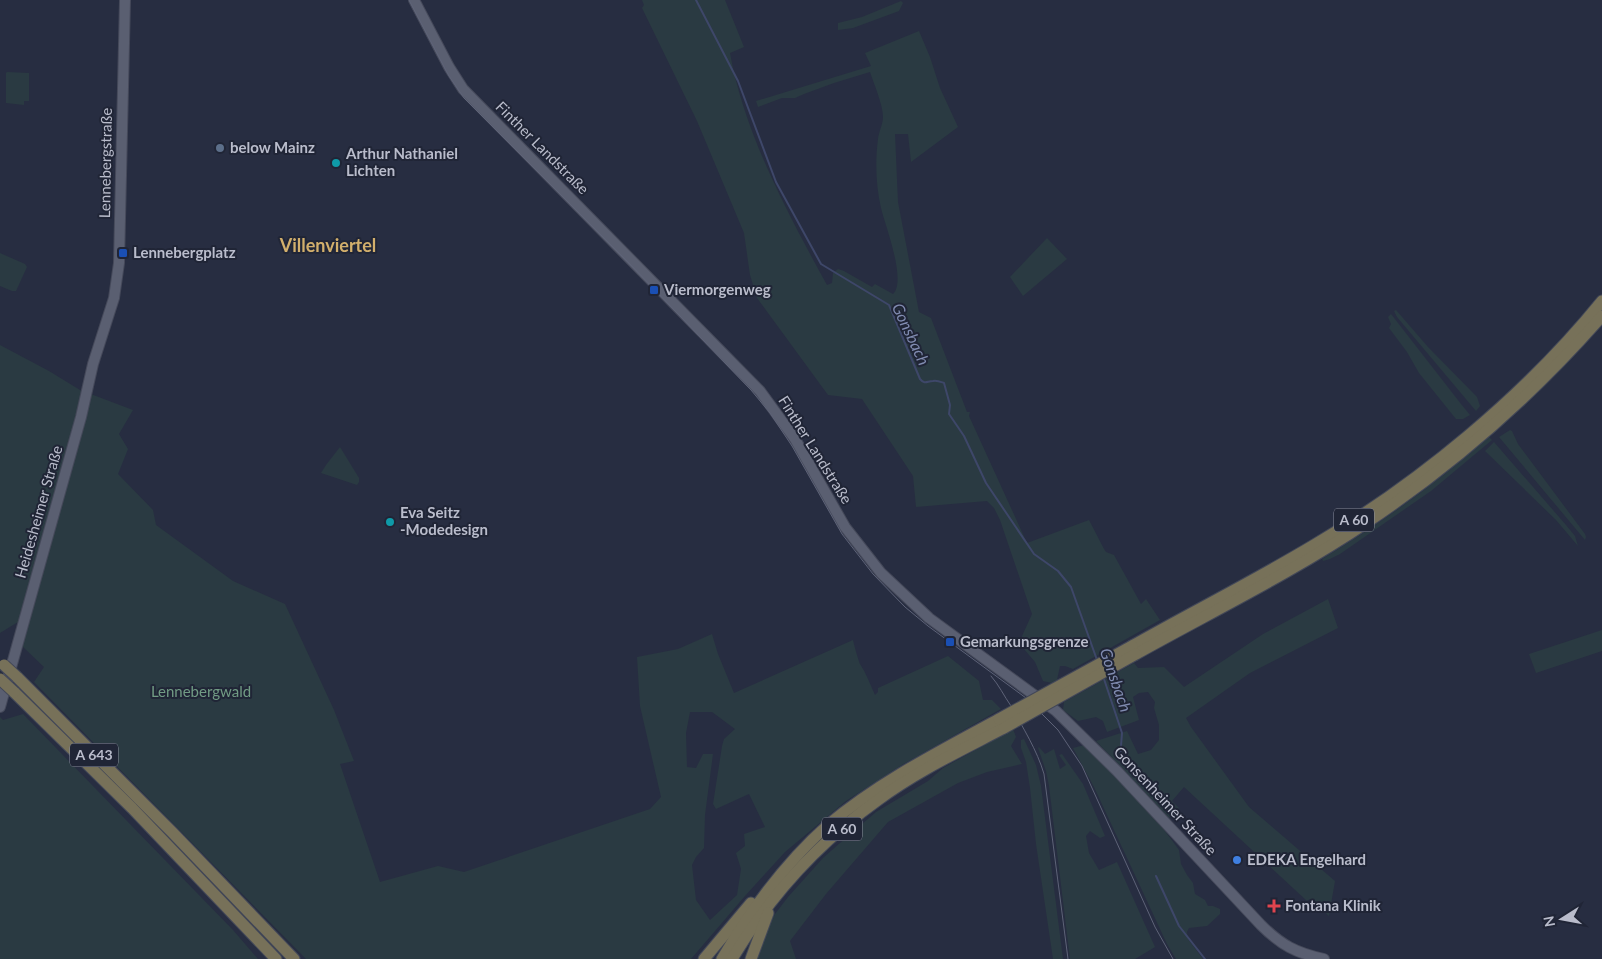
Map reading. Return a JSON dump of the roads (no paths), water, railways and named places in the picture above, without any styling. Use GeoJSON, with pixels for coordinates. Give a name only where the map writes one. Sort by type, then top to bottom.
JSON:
{"type":"FeatureCollection","features":[{"type":"Feature","properties":{"kind":"highway","name":"A 60"},"geometry":{"type":"LineString","coordinates":[[1134,650],[1314,545],[1406,484],[1450,450],[1512,396],[1587,320],[1602,301]]}},
{"type":"Feature","properties":{"kind":"highway","name":"A 60"},"geometry":{"type":"LineString","coordinates":[[722,959],[752,912],[780,875],[828,826],[869,795],[893,779],[1002,723],[1134,650],[1319,552],[1366,523],[1457,457],[1496,423],[1540,382],[1602,316]]}},
{"type":"Feature","properties":{"kind":"highway","name":"A 643"},"geometry":{"type":"LineString","coordinates":[[2,663],[172,832],[294,959]]}},
{"type":"Feature","properties":{"kind":"highway","name":"A 643"},"geometry":{"type":"LineString","coordinates":[[0,679],[132,808],[276,959]]}},
{"type":"Feature","properties":{"kind":"highway","name":"A 60"},"geometry":{"type":"LineString","coordinates":[[732,959],[751,928],[779,892],[812,857],[878,800],[1002,723]]}},
{"type":"Feature","properties":{"kind":"highway"},"geometry":{"type":"LineString","coordinates":[[704,959],[741,914],[780,875]]}},
{"type":"Feature","properties":{"kind":"highway"},"geometry":{"type":"LineString","coordinates":[[751,959],[766,919],[779,892]]}},
{"type":"Feature","properties":{"kind":"highway"},"geometry":{"type":"LineString","coordinates":[[258,940],[271,959]]}},
{"type":"Feature","properties":{"kind":"main road","name":"Lennebergstraße"},"geometry":{"type":"LineString","coordinates":[[106,324],[114,298],[119,263],[125,0]]}},
{"type":"Feature","properties":{"kind":"main road","name":"Finther Landstraße"},"geometry":{"type":"LineString","coordinates":[[414,0],[449,67],[463,88],[760,391],[792,434],[833,508],[851,535],[881,573],[929,618],[1056,712]]}},
{"type":"Feature","properties":{"kind":"main road","name":"Heidesheimer Straße"},"geometry":{"type":"LineString","coordinates":[[0,707],[78,427],[93,364],[106,324]]}},
{"type":"Feature","properties":{"kind":"main road","name":"Gonsenheimer Straße"},"geometry":{"type":"LineString","coordinates":[[1056,712],[1117,771],[1271,935],[1295,951],[1324,959]]}},
{"type":"Feature","properties":{"kind":"waterway","name":"Gonsbach"},"geometry":{"type":"LineString","coordinates":[[696,0],[738,81],[776,182],[821,264],[889,305],[920,379],[925,382],[936,381],[944,383],[950,405],[949,414],[964,436],[986,483],[1034,554],[1058,571],[1071,587],[1097,660]]}},
{"type":"Feature","properties":{"kind":"waterway","name":"Gonsbach"},"geometry":{"type":"LineString","coordinates":[[1103,676],[1122,733],[1120,759]]}},
{"type":"Feature","properties":{"kind":"waterway","name":"Gonsbach"},"geometry":{"type":"LineString","coordinates":[[1156,876],[1179,926],[1205,959]]}},
{"type":"Feature","properties":{"kind":"tram line"},"geometry":{"type":"LineString","coordinates":[[409,0],[449,76],[464,98],[631,265],[751,390],[770,413],[792,446],[842,534],[873,574],[905,607],[1026,698],[1058,730],[1082,766],[1155,927],[1173,959]]}},
{"type":"Feature","properties":{"kind":"tram line"},"geometry":{"type":"LineString","coordinates":[[991,676],[1025,731],[1038,756],[1044,774],[1068,959]]}},
{"type":"Feature","properties":{"kind":"place","name":"below Mainz"},"geometry":{"type":"Point","coordinates":[220,148]}},
{"type":"Feature","properties":{"kind":"place","name":"Arthur Nathaniel Lichten"},"geometry":{"type":"Point","coordinates":[336,163]}},
{"type":"Feature","properties":{"kind":"place","name":"Lennebergplatz"},"geometry":{"type":"Point","coordinates":[123,253]}},
{"type":"Feature","properties":{"kind":"place","name":"Viermorgenweg"},"geometry":{"type":"Point","coordinates":[654,290]}},
{"type":"Feature","properties":{"kind":"place","name":"Eva Seitz -Modedesign"},"geometry":{"type":"Point","coordinates":[390,522]}},
{"type":"Feature","properties":{"kind":"place","name":"Gemarkungsgrenze"},"geometry":{"type":"Point","coordinates":[950,642]}},
{"type":"Feature","properties":{"kind":"place","name":"EDEKA Engelhard"},"geometry":{"type":"Point","coordinates":[1237,860]}},
{"type":"Feature","properties":{"kind":"place","name":"Fontana Klinik"},"geometry":{"type":"Point","coordinates":[1274,906]}},
{"type":"Feature","properties":{"kind":"district","name":"Villenviertel"},"geometry":{"type":"Point","coordinates":[328,246]}},
{"type":"Feature","properties":{"kind":"park label","name":"Lennebergwald"},"geometry":{"type":"Point","coordinates":[201,692]}}]}
